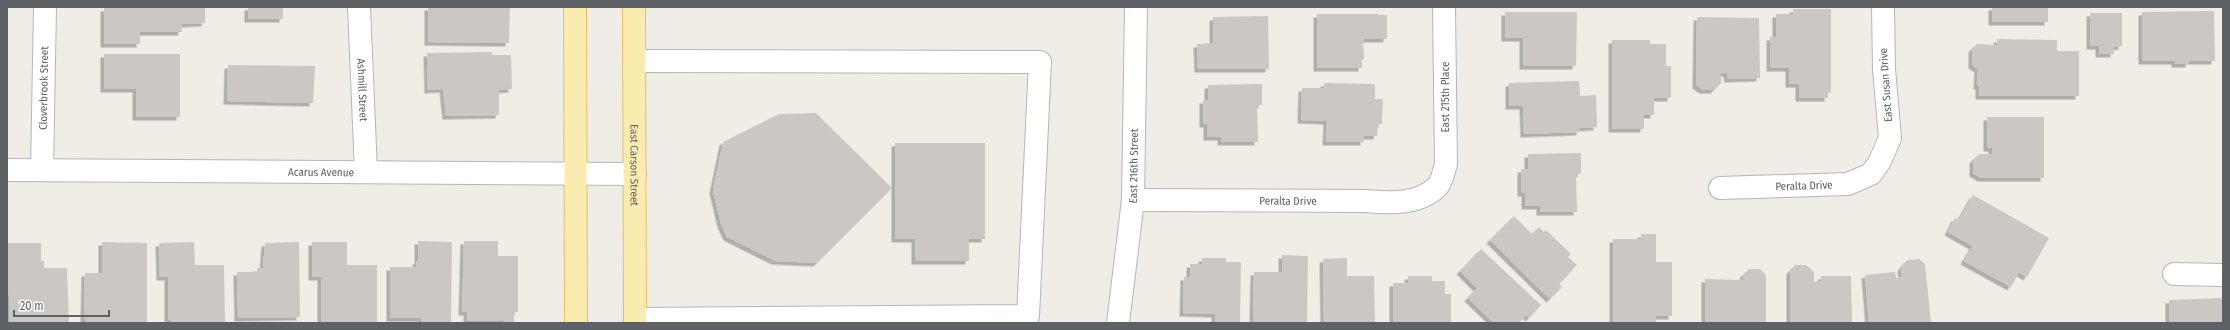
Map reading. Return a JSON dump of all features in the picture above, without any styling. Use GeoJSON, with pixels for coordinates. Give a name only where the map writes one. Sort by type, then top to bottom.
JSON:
{"type":"FeatureCollection","features":[{"type":"Feature","properties":{"kind":"main road"},"geometry":{"type":"LineString","coordinates":[[575,7],[576,323]]}},
{"type":"Feature","properties":{"kind":"main road","name":"East Carson Street"},"geometry":{"type":"LineString","coordinates":[[634,7],[635,321]]}},
{"type":"Feature","properties":{"kind":"street","name":"Cloverbrook Street"},"geometry":{"type":"LineString","coordinates":[[42,170],[45,7]]}},
{"type":"Feature","properties":{"kind":"street","name":"Ashmill Street"},"geometry":{"type":"LineString","coordinates":[[359,7],[366,172]]}},
{"type":"Feature","properties":{"kind":"street","name":"East 216th Street"},"geometry":{"type":"LineString","coordinates":[[1118,323],[1133,200],[1136,7]]}},
{"type":"Feature","properties":{"kind":"street","name":"East 215th Place"},"geometry":{"type":"LineString","coordinates":[[1438,186],[1446,164],[1444,7]]}},
{"type":"Feature","properties":{"kind":"street","name":"East Susan Drive"},"geometry":{"type":"LineString","coordinates":[[1880,161],[1890,138],[1884,69],[1883,7]]}},
{"type":"Feature","properties":{"kind":"street"},"geometry":{"type":"LineString","coordinates":[[634,61],[1040,62],[1028,316],[635,321]]}},
{"type":"Feature","properties":{"kind":"street","name":"Peralta Drive"},"geometry":{"type":"LineString","coordinates":[[1720,188],[1848,184],[1871,174],[1880,161]]}},
{"type":"Feature","properties":{"kind":"street","name":"Acarus Avenue"},"geometry":{"type":"LineString","coordinates":[[7,170],[635,174]]}},
{"type":"Feature","properties":{"kind":"street","name":"Peralta Drive"},"geometry":{"type":"LineString","coordinates":[[1133,200],[1365,201],[1390,204],[1420,199],[1438,186]]}},
{"type":"Feature","properties":{"kind":"street"},"geometry":{"type":"LineString","coordinates":[[2174,274],[2223,274]]}},
{"type":"Feature","properties":{"kind":"building"},"geometry":{"type":"Polygon","coordinates":[[[205,7],[205,23],[182,24],[182,32],[140,32],[140,44],[104,44],[104,8],[205,7]]]}},
{"type":"Feature","properties":{"kind":"building"},"geometry":{"type":"Polygon","coordinates":[[[248,7],[283,7],[283,19],[248,19],[248,7]]]}},
{"type":"Feature","properties":{"kind":"building"},"geometry":{"type":"Polygon","coordinates":[[[428,7],[510,7],[509,43],[428,42],[428,7]]]}},
{"type":"Feature","properties":{"kind":"building"},"geometry":{"type":"Polygon","coordinates":[[[1992,7],[2048,7],[2048,22],[1992,22],[1992,7]]]}},
{"type":"Feature","properties":{"kind":"building"},"geometry":{"type":"Polygon","coordinates":[[[1793,9],[1831,9],[1831,93],[1828,93],[1828,98],[1799,98],[1799,84],[1789,84],[1789,68],[1770,68],[1770,37],[1776,37],[1776,14],[1793,14],[1793,9]]]}},
{"type":"Feature","properties":{"kind":"building"},"geometry":{"type":"Polygon","coordinates":[[[2214,11],[2215,61],[2189,61],[2189,64],[2175,64],[2175,61],[2142,61],[2142,12],[2214,11]]]}},
{"type":"Feature","properties":{"kind":"building"},"geometry":{"type":"Polygon","coordinates":[[[1505,12],[1577,12],[1576,66],[1523,66],[1523,38],[1505,38],[1505,12]]]}},
{"type":"Feature","properties":{"kind":"building"},"geometry":{"type":"Polygon","coordinates":[[[2090,13],[2122,13],[2122,46],[2114,47],[2114,54],[2099,54],[2099,46],[2090,46],[2090,13]]]}},
{"type":"Feature","properties":{"kind":"building"},"geometry":{"type":"Polygon","coordinates":[[[1317,14],[1387,15],[1387,39],[1363,39],[1364,59],[1362,59],[1362,68],[1317,68],[1317,14]]]}},
{"type":"Feature","properties":{"kind":"building"},"geometry":{"type":"Polygon","coordinates":[[[1268,16],[1269,69],[1198,69],[1197,44],[1213,43],[1213,17],[1268,16]]]}},
{"type":"Feature","properties":{"kind":"building"},"geometry":{"type":"Polygon","coordinates":[[[1697,17],[1759,18],[1760,78],[1728,79],[1727,73],[1721,73],[1721,83],[1714,90],[1703,90],[1696,85],[1697,17]]]}},
{"type":"Feature","properties":{"kind":"building"},"geometry":{"type":"Polygon","coordinates":[[[1997,39],[2057,40],[2057,51],[2079,51],[2079,96],[1979,96],[1979,86],[1977,86],[1978,69],[1972,65],[1972,49],[1977,44],[1997,45],[1997,39]]]}},
{"type":"Feature","properties":{"kind":"building"},"geometry":{"type":"Polygon","coordinates":[[[1612,40],[1650,40],[1650,44],[1666,44],[1666,66],[1671,66],[1671,98],[1654,98],[1654,115],[1644,115],[1644,129],[1612,129],[1612,40]]]}},
{"type":"Feature","properties":{"kind":"building"},"geometry":{"type":"Polygon","coordinates":[[[492,52],[492,55],[511,55],[512,89],[499,90],[499,115],[446,116],[443,89],[428,90],[427,53],[492,52]]]}},
{"type":"Feature","properties":{"kind":"building"},"geometry":{"type":"Polygon","coordinates":[[[104,54],[180,54],[180,117],[136,117],[136,89],[104,89],[104,54]]]}},
{"type":"Feature","properties":{"kind":"building"},"geometry":{"type":"Polygon","coordinates":[[[228,65],[315,66],[313,103],[227,101],[228,65]]]}},
{"type":"Feature","properties":{"kind":"building"},"geometry":{"type":"Polygon","coordinates":[[[1579,81],[1580,96],[1596,95],[1597,127],[1580,128],[1580,132],[1524,134],[1523,106],[1509,106],[1509,83],[1579,81]]]}},
{"type":"Feature","properties":{"kind":"building"},"geometry":{"type":"Polygon","coordinates":[[[1324,83],[1375,84],[1375,99],[1383,99],[1382,124],[1378,124],[1377,136],[1364,136],[1364,142],[1326,142],[1327,121],[1301,120],[1302,88],[1324,88],[1324,83]]]}},
{"type":"Feature","properties":{"kind":"building"},"geometry":{"type":"Polygon","coordinates":[[[1262,84],[1262,105],[1257,105],[1258,142],[1221,142],[1221,137],[1207,137],[1207,124],[1203,124],[1203,100],[1208,100],[1208,85],[1262,84]]]}},
{"type":"Feature","properties":{"kind":"building"},"geometry":{"type":"Polygon","coordinates":[[[816,113],[892,188],[817,263],[775,261],[727,237],[721,224],[713,190],[723,142],[779,114],[816,113]]]}},
{"type":"Feature","properties":{"kind":"building"},"geometry":{"type":"Polygon","coordinates":[[[1987,117],[2044,117],[2044,178],[1981,178],[1973,173],[1973,160],[1979,154],[1992,154],[1992,148],[1987,148],[1987,117]]]}},
{"type":"Feature","properties":{"kind":"building"},"geometry":{"type":"Polygon","coordinates":[[[895,143],[985,143],[985,239],[969,239],[969,261],[915,261],[915,239],[895,239],[895,143]]]}},
{"type":"Feature","properties":{"kind":"building"},"geometry":{"type":"Polygon","coordinates":[[[1581,153],[1581,174],[1576,174],[1577,212],[1540,212],[1540,206],[1525,206],[1525,193],[1521,193],[1521,169],[1528,169],[1528,154],[1581,153]]]}},
{"type":"Feature","properties":{"kind":"building"},"geometry":{"type":"Polygon","coordinates":[[[1973,195],[2049,238],[2027,277],[2019,272],[2011,287],[1964,261],[1973,246],[1948,232],[1955,218],[1959,220],[1973,195]]]}},
{"type":"Feature","properties":{"kind":"building"},"geometry":{"type":"Polygon","coordinates":[[[1514,216],[1532,234],[1539,227],[1544,232],[1546,230],[1571,254],[1568,257],[1577,265],[1559,284],[1562,287],[1550,299],[1490,240],[1514,216]]]}},
{"type":"Feature","properties":{"kind":"building"},"geometry":{"type":"Polygon","coordinates":[[[1641,234],[1656,234],[1656,262],[1672,262],[1672,316],[1656,316],[1656,323],[1613,323],[1613,239],[1641,239],[1641,234]]]}},
{"type":"Feature","properties":{"kind":"building"},"geometry":{"type":"Polygon","coordinates":[[[418,241],[452,242],[451,323],[421,323],[421,318],[390,318],[390,267],[416,267],[416,261],[418,261],[418,241]]]}},
{"type":"Feature","properties":{"kind":"building"},"geometry":{"type":"Polygon","coordinates":[[[464,241],[498,241],[498,256],[518,256],[518,312],[514,312],[514,323],[503,323],[503,320],[467,321],[467,312],[462,312],[464,241]]]}},
{"type":"Feature","properties":{"kind":"building"},"geometry":{"type":"Polygon","coordinates":[[[102,242],[147,243],[147,323],[86,323],[87,319],[84,319],[85,273],[102,273],[102,242]]]}},
{"type":"Feature","properties":{"kind":"building"},"geometry":{"type":"Polygon","coordinates":[[[194,242],[195,265],[224,265],[225,323],[171,323],[171,320],[168,320],[168,277],[160,277],[159,243],[194,242]]]}},
{"type":"Feature","properties":{"kind":"building"},"geometry":{"type":"Polygon","coordinates":[[[299,242],[300,317],[238,318],[237,272],[257,272],[257,268],[263,268],[265,243],[299,242]]]}},
{"type":"Feature","properties":{"kind":"building"},"geometry":{"type":"Polygon","coordinates":[[[312,242],[347,242],[347,265],[377,265],[377,323],[321,323],[321,277],[312,277],[312,242]]]}},
{"type":"Feature","properties":{"kind":"building"},"geometry":{"type":"Polygon","coordinates":[[[7,243],[41,243],[41,261],[44,261],[44,268],[67,268],[69,323],[10,323],[7,243]]]}},
{"type":"Feature","properties":{"kind":"building"},"geometry":{"type":"Polygon","coordinates":[[[1481,249],[1541,305],[1529,318],[1526,315],[1519,323],[1494,323],[1468,298],[1477,288],[1460,271],[1481,249]]]}},
{"type":"Feature","properties":{"kind":"building"},"geometry":{"type":"Polygon","coordinates":[[[1282,255],[1308,256],[1307,323],[1253,323],[1254,272],[1282,272],[1282,255]]]}},
{"type":"Feature","properties":{"kind":"building"},"geometry":{"type":"Polygon","coordinates":[[[1202,258],[1226,258],[1226,262],[1241,262],[1240,323],[1215,323],[1215,314],[1183,313],[1184,277],[1190,277],[1190,264],[1202,264],[1202,258]]]}},
{"type":"Feature","properties":{"kind":"building"},"geometry":{"type":"Polygon","coordinates":[[[1347,258],[1347,276],[1374,276],[1375,323],[1324,323],[1323,259],[1347,258]]]}},
{"type":"Feature","properties":{"kind":"building"},"geometry":{"type":"Polygon","coordinates":[[[1919,259],[1925,264],[1931,323],[1869,323],[1865,275],[1895,272],[1896,278],[1902,277],[1901,268],[1907,260],[1919,259]]]}},
{"type":"Feature","properties":{"kind":"building"},"geometry":{"type":"Polygon","coordinates":[[[1795,265],[1806,265],[1814,272],[1814,282],[1821,281],[1821,276],[1851,276],[1852,323],[1790,323],[1790,271],[1795,265]]]}},
{"type":"Feature","properties":{"kind":"building"},"geometry":{"type":"Polygon","coordinates":[[[1749,269],[1760,269],[1766,275],[1766,323],[1705,323],[1705,279],[1743,280],[1743,275],[1749,269]]]}},
{"type":"Feature","properties":{"kind":"building"},"geometry":{"type":"Polygon","coordinates":[[[1408,276],[1432,276],[1432,281],[1445,281],[1445,294],[1451,294],[1451,323],[1393,323],[1393,283],[1408,283],[1408,276]]]}},
{"type":"Feature","properties":{"kind":"building"},"geometry":{"type":"Polygon","coordinates":[[[2223,298],[2223,323],[2169,323],[2169,300],[2223,298]]]}}]}
